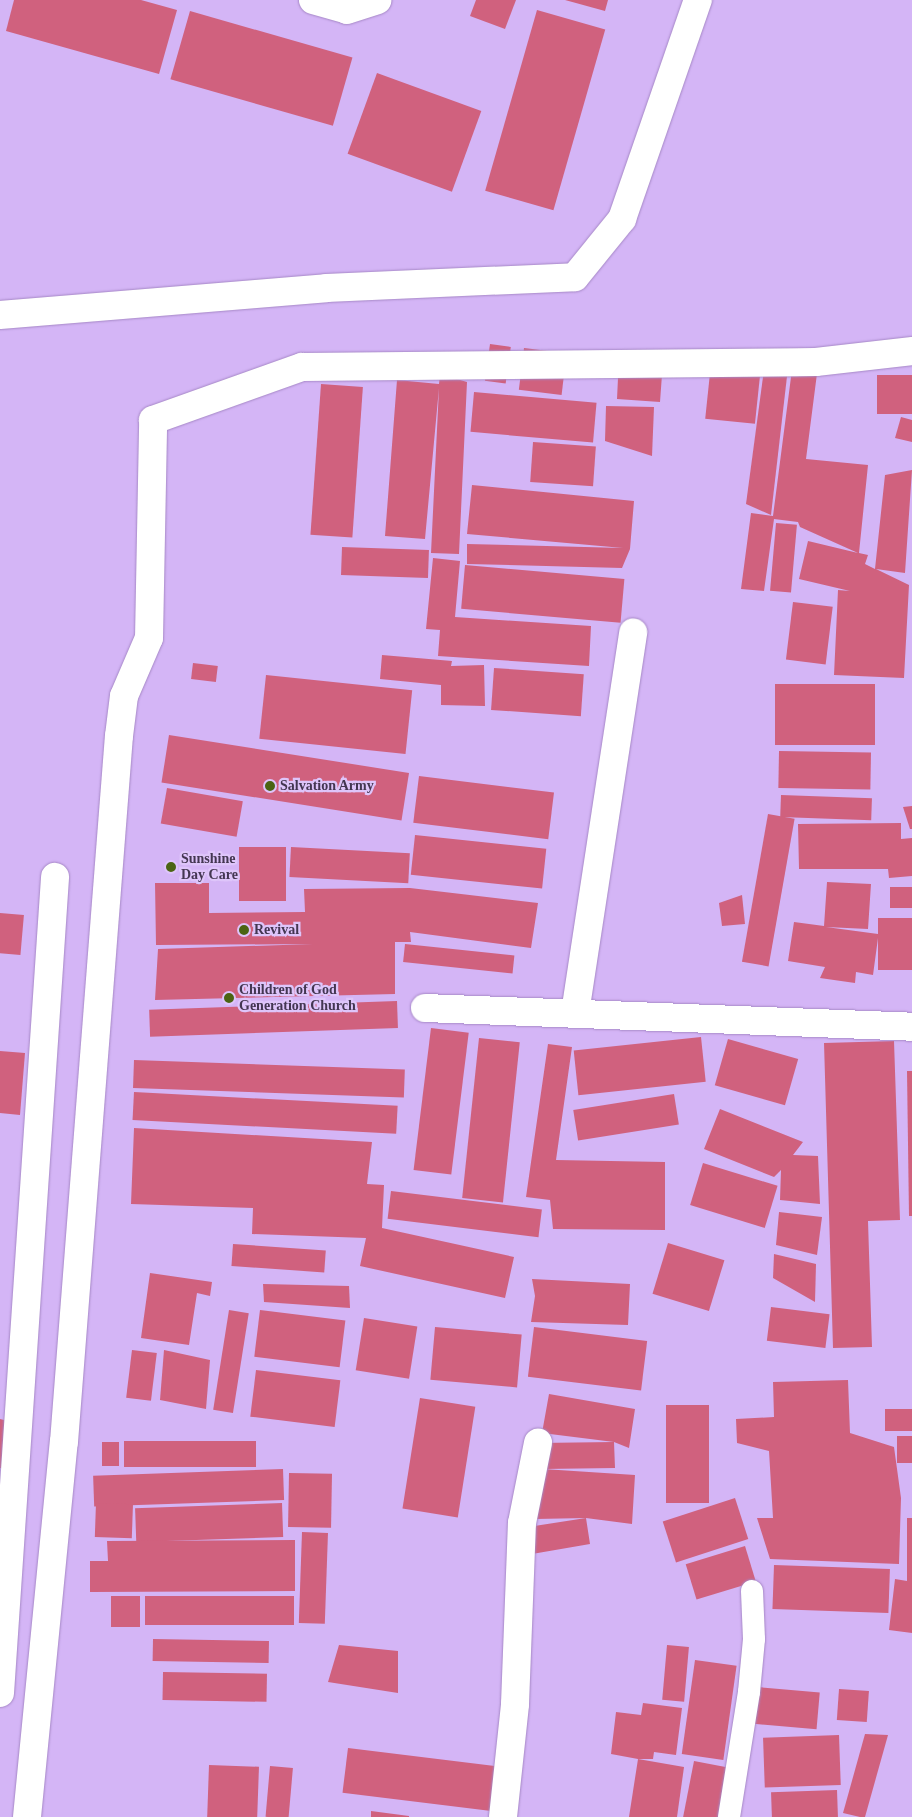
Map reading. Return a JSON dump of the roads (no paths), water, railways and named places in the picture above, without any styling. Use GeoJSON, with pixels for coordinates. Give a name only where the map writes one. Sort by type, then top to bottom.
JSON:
{"type":"FeatureCollection","features":[{"type":"Feature","properties":{"kind":"street"},"geometry":{"type":"LineString","coordinates":[[312,0],[346,10],[377,0]]}},
{"type":"Feature","properties":{"kind":"street"},"geometry":{"type":"LineString","coordinates":[[0,315],[326,288],[575,278],[622,220],[698,0]]}},
{"type":"Feature","properties":{"kind":"street"},"geometry":{"type":"LineString","coordinates":[[27,1817],[64,1442],[119,736],[124,696],[149,638],[153,420],[302,367],[816,362],[912,351]]}},
{"type":"Feature","properties":{"kind":"street"},"geometry":{"type":"LineString","coordinates":[[575,1013],[632,632]]}},
{"type":"Feature","properties":{"kind":"street"},"geometry":{"type":"LineString","coordinates":[[0,1693],[55,878]]}},
{"type":"Feature","properties":{"kind":"street"},"geometry":{"type":"LineString","coordinates":[[425,1008],[912,1027]]}},
{"type":"Feature","properties":{"kind":"street"},"geometry":{"type":"LineString","coordinates":[[503,1817],[515,1704],[522,1523],[538,1443]]}},
{"type":"Feature","properties":{"kind":"lane"},"geometry":{"type":"LineString","coordinates":[[729,1817],[749,1692],[754,1638],[752,1591]]}},
{"type":"Feature","properties":{"kind":"place","name":"Salvation Army"},"geometry":{"type":"Point","coordinates":[270,786]}},
{"type":"Feature","properties":{"kind":"place","name":"Sunshine Day Care"},"geometry":{"type":"Point","coordinates":[171,867]}},
{"type":"Feature","properties":{"kind":"place","name":"Revival"},"geometry":{"type":"Point","coordinates":[244,930]}},
{"type":"Feature","properties":{"kind":"place","name":"Children of God Generation Church"},"geometry":{"type":"Point","coordinates":[229,998]}}]}
